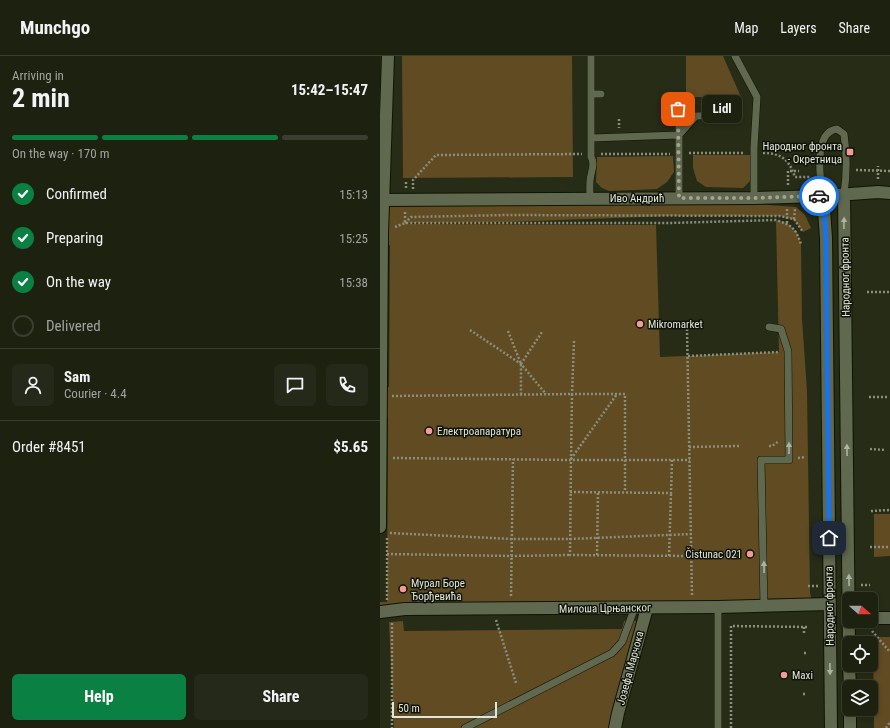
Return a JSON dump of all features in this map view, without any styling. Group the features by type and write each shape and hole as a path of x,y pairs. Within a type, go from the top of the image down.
{"street":[{"path":"380,527 383,200 388,56"},
{"name":"Иво Андрић","path":"383,200 754,198 823,196 878,192 890,193"},
{"name":"Народног фронта","path":"844,194 849,592"},
{"name":"Народног фронта","path":"823,196 826,238 831,728"},
{"name":"Милоша Црњанског","path":"380,612 405,610 718,607 830,604"},
{"name":"Јозефа Марчока","path":"615,728 641,608"},
{"path":"878,620 890,618"},
{"path":"850,716 850,728"}],"lane":[{"path":"590,198 591,174 593,169 593,160 591,155 591,56"},
{"path":"735,56 757,97 754,153 754,198"},
{"path":"592,94 601,94"},
{"path":"678,98 679,198"},
{"path":"591,138 679,135 696,116 729,115"},
{"path":"823,196 819,178 821,151 825,135 832,129 837,129 844,134 847,152 847,174 844,194"},
{"path":"764,606 761,460 789,460 788,351 781,329 769,327"},
{"path":"718,607 718,728"},
{"path":"465,728 612,653 622,642 641,608"}],"path":[{"path":"412,196 413,180 436,155 773,153 789,162 795,176 819,178"},
{"path":"847,174 858,170 890,171"},
{"path":"394,227 412,217 501,215 780,216 794,220 803,232"},
{"path":"405,222 669,223 776,220 787,223 797,232 801,244"},
{"path":"866,292 890,292"},
{"path":"687,329 692,607"},
{"path":"470,330 521,364 546,394"},
{"path":"508,332 521,364 521,394"},
{"path":"521,364 542,332"},
{"path":"570,555 574,341"},
{"path":"688,356 788,351"},
{"path":"571,460 617,394"},
{"path":"382,396 624,394 625,492"},
{"path":"869,397 888,397"},
{"path":"689,447 739,446"},
{"path":"870,449 886,450"},
{"path":"388,458 690,460"},
{"path":"511,602 513,459"},
{"path":"669,556 672,460"},
{"path":"570,492 671,493"},
{"path":"597,555 598,492"},
{"path":"871,511 890,510"},
{"path":"392,728 392,604 387,602 387,533 570,539 691,534"},
{"path":"870,547 890,547"},
{"path":"387,554 691,556"},
{"path":"493,609 516,683"},
{"path":"731,728 732,626 808,627"},
{"path":"804,627 804,635"},
{"path":"874,628 890,652"},
{"path":"803,674 808,675"},
{"path":"886,728 890,722"}],"shaded area":[{"path":"402,56 572,56 573,177 403,178"},
{"path":"686,56 723,56 741,97 686,97"},
{"path":"693,155 753,155 751,180 743,188 706,187 697,181 693,168"},
{"path":"673,156 674,172 667,182 657,189 609,191 602,188 596,182 597,157"},
{"path":"668,198 796,207 805,215 811,228 803,232 794,220 780,216 668,216 402,224 656,225 660,357 779,352 776,220 787,223 797,232 801,244 802,319 807,391 810,593 812,601 393,604 392,611 380,612 380,602 387,602 388,417 382,417 382,387 389,387 390,245 382,245 383,200"},
{"path":"874,514 890,514 890,556 874,557"},
{"path":"403,621 404,631 622,629 624,621 643,621 613,728 394,728 389,622"},
{"path":"878,637 890,637 890,728 874,728 874,716 878,716 878,680 873,680 873,672 878,672"}],"way so far":[{"path":"678,109 679,198 819,196"}],"place":[{"name":"Lidl","path":"678,109"},
{"name":"Народног фронта - Окретница","path":"850,152"},
{"name":"Mikromarket","path":"640,324"},
{"name":"Електроапаратура","path":"429,431"},
{"name":"Čistunac 021","path":"750,554"},
{"name":"Мурал Боре Ђорђевића","path":"403,589"},
{"name":"Maxi","path":"784,675"}],"route":[{"path":"819,196 823,196 826,238 829,538"}]}
